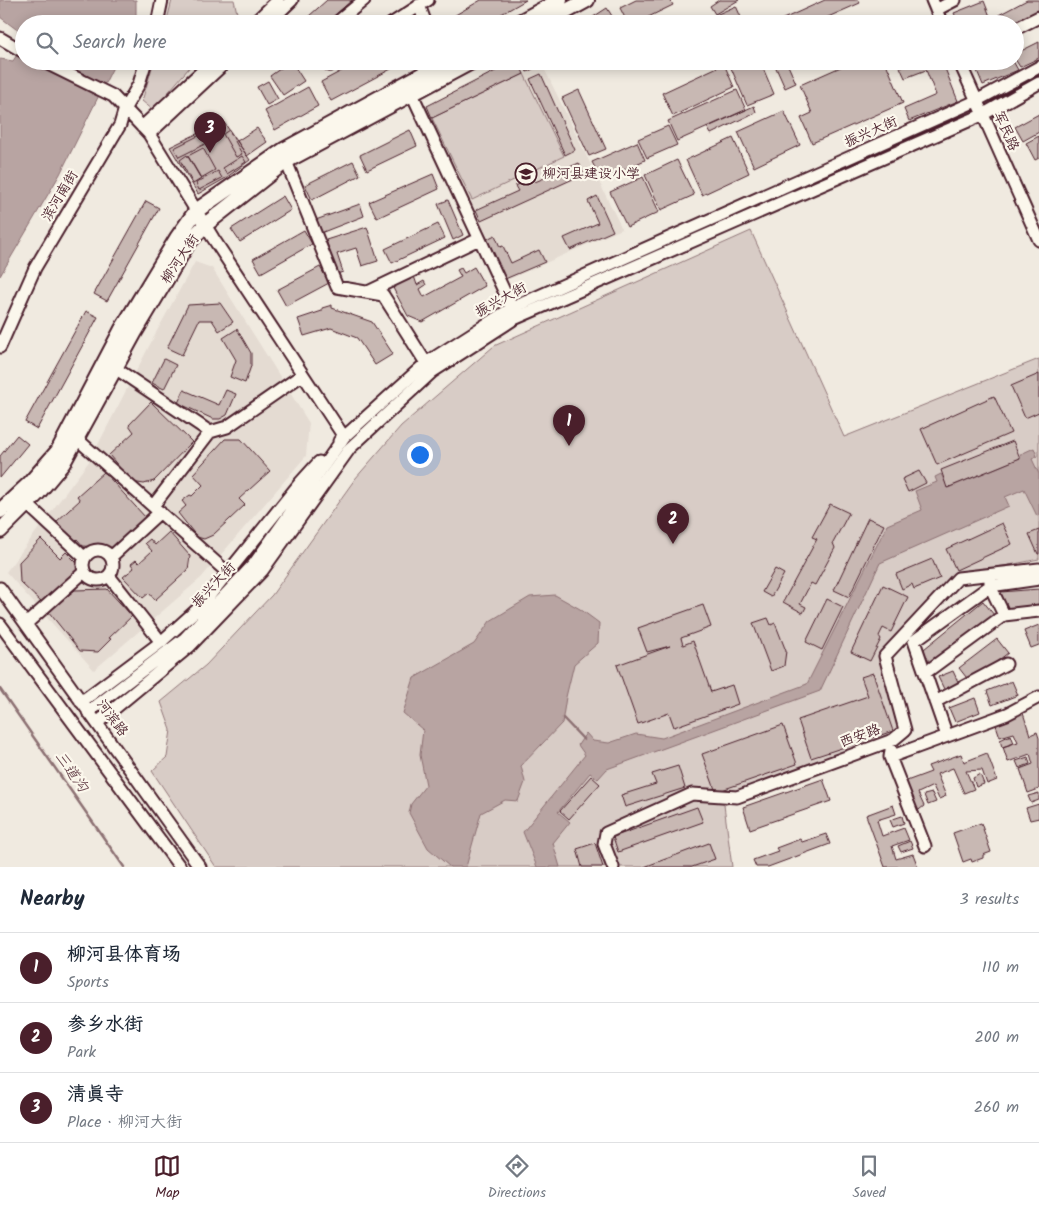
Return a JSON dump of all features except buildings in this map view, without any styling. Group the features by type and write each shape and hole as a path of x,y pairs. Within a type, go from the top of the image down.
{"main road":[{"path":"532,15 560,0"},
{"path":"560,15 588,0"},
{"name":"柳河大街","path":"0,510 30,483 58,451 122,329 177,238 196,211 284,150 435,70"},
{"name":"柳河大街","path":"0,531 63,463 115,368 188,243 205,225 286,161 412,94 438,70"}],"street":[{"path":"159,15 162,0"},
{"path":"262,15 278,0"},
{"path":"276,15 292,0"},
{"path":"346,15 364,0"},
{"path":"934,5 955,0"},
{"path":"405,15 423,3"},
{"path":"1024,24 1039,17"},
{"path":"0,38 15,47"},
{"name":"振兴大街","path":"88,712 185,638 248,571 344,437 426,363 512,308 976,102 1039,67"},
{"path":"60,70 113,96 146,131 302,375 344,437 300,483 200,606 161,642 81,702"},
{"name":"滨河南街","path":"0,347 36,268 120,125 125,108 140,84 144,70"},
{"path":"146,131 204,70"},
{"path":"146,131 217,70"},
{"name":"军民路","path":"963,70 1039,240"},
{"name":"振兴大街","path":"97,724 190,646 262,571 350,448 432,372 514,319 982,115 1039,82"},
{"path":"412,94 512,308"},
{"path":"286,161 337,286 383,295 426,363"},
{"path":"368,292 480,239"},
{"path":"115,368 210,432"},
{"path":"111,557 156,509 210,432 227,427 302,375"},
{"path":"76,438 228,573"},
{"path":"27,504 85,558"},
{"path":"97,550 107,553 111,557 114,568 109,576 98,581 84,572 85,558 92,551 97,550"},
{"name":"西安路","path":"613,867 604,844 606,833 683,798 692,794 737,797 893,740 905,730 885,656 958,578 990,580 1039,569"},
{"path":"26,624 84,572"},
{"path":"109,576 161,642"},
{"path":"947,736 914,641 990,580 1039,578"},
{"path":"990,580 1004,615"},
{"name":"河滨路","path":"0,588 200,867"},
{"path":"925,673 1004,615 1039,611"},
{"path":"0,624 180,867"},
{"path":"935,702 1006,664"},
{"path":"890,757 1007,714 1039,697"},
{"path":"893,740 890,757 925,846"}],"shaded area":[{"path":"0,0 136,0 136,15 15,15 15,28 0,17"},
{"path":"172,0 234,0 237,13 235,15 168,15"},
{"path":"15,58 15,70 112,70 60,174 0,276 0,59 13,61"},
{"path":"151,70 187,70 153,110 142,101"},
{"name":"柳河县建设小学","path":"530,70 545,70 622,229 505,281 432,118"},
{"path":"524,74 564,156 472,200 432,118"},
{"path":"751,231 844,437 1039,359 1039,559 970,573 885,662 905,737 724,805 732,867 216,867 152,771 167,757 171,730 161,702 206,665 272,595 355,479 401,426 494,346"},
{"path":"195,262 212,268 309,423 306,456 201,578 94,670 6,572 90,460"},
{"path":"1034,448 1037,456 1032,459 1039,474 1039,515 1037,516 1024,489 1005,497 1009,506 880,563 820,691 607,769 598,779 590,773 558,812 570,822 553,843 560,867 537,867 523,832 585,755 578,745 586,733 593,741 609,743 636,734 662,738 807,684 887,525 922,510 915,491 937,482 935,477 941,474 948,488 1020,458 1021,454"},
{"path":"555,595 580,609 599,623 598,643 574,664 562,723 521,766 525,782 518,801 505,800 481,813 466,867 450,867 428,848 409,813 411,804 426,785 420,755 423,730 403,713 414,678 474,644 490,621 530,597"}],"waterway":[{"name":"三道沟","path":"0,689 124,867"},
{"path":"563,718 584,740"}],"place":[{"name":"清真寺","path":"210,153"},
{"name":"柳河县建设小学","path":"526,174"},
{"name":"柳河县体育场","path":"569,446"},
{"name":"参乡水街","path":"673,544"}]}
